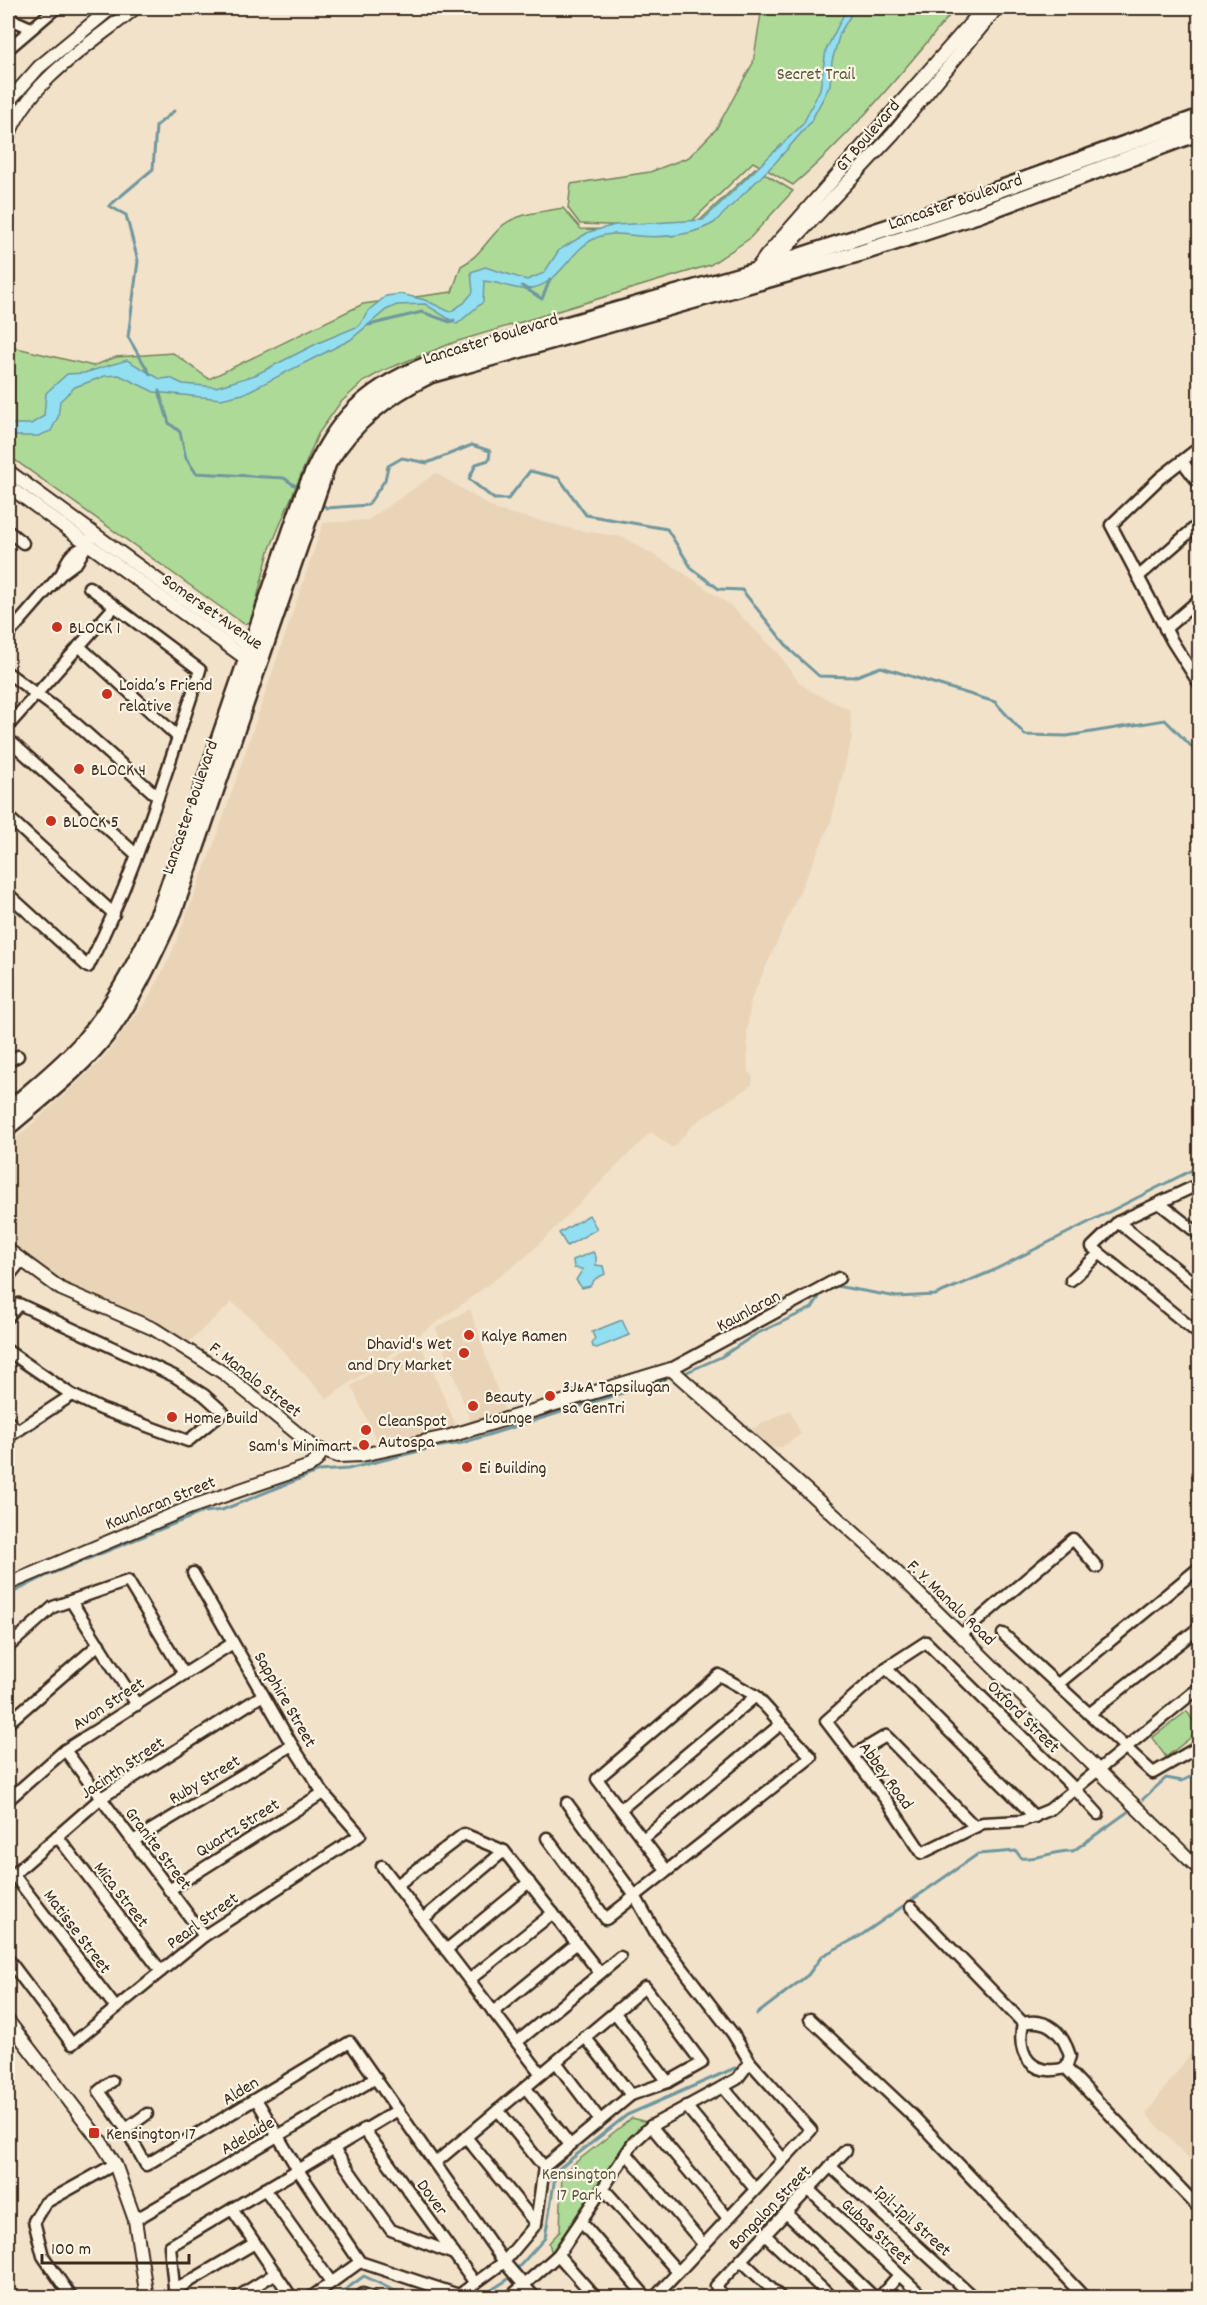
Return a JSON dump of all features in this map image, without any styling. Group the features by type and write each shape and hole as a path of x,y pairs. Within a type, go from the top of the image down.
{"main road":[{"name":"Lancaster Boulevard","path":"754,280 771,264 947,208 1200,117"},
{"name":"Lancaster Boulevard","path":"8,1111 81,1043 102,1017 138,958 160,911 252,658 308,500 318,458 341,423 379,389 404,374 476,350 861,253 981,214 1200,132"},
{"name":"Lancaster Boulevard","path":"8,1127 91,1052 111,1029 136,987 174,911 252,658"}],"street":[{"path":"8,49 56,8"},
{"path":"8,102 39,67 111,8"},
{"path":"8,137 18,112 36,90 135,8"},
{"name":"GT Boulevard","path":"754,280 984,8"},
{"name":"GT Boulevard","path":"771,264 893,134 997,8"},
{"path":"8,18 31,28"},
{"path":"1200,447 1160,478 1111,525 1165,629 1200,685"},
{"path":"1182,461 1200,485"},
{"name":"Somerset Avenue","path":"8,471 88,542"},
{"name":"Somerset Avenue","path":"8,486 252,658"},
{"path":"1138,577 1200,523"},
{"path":"8,635 62,573 72,568 88,542"},
{"path":"8,894 88,967 114,914 137,855 200,670 89,586"},
{"path":"1165,629 1200,599"},
{"path":"8,726 114,607"},
{"path":"79,646 178,737"},
{"path":"8,674 74,722 158,797"},
{"path":"8,739 137,855"},
{"path":"8,817 114,914"},
{"path":"1200,1188 1193,1186 1118,1222 1092,1244 1093,1249 1200,1335"},
{"path":"1159,1203 1200,1235"},
{"path":"1118,1222 1200,1288"},
{"name":"F. Manalo Street","path":"8,1250 60,1289 137,1319 201,1358 236,1382 305,1441 322,1451 349,1456 450,1436 671,1369"},
{"path":"1071,1280 1099,1254"},
{"path":"8,1277 21,1261"},
{"name":"Kaunlaran","path":"671,1369 839,1278"},
{"path":"8,1317 19,1304 174,1376 204,1395 223,1413 188,1441 101,1409 72,1395 8,1351"},
{"name":"F. Y. Manalo Road","path":"671,1369 882,1558 1200,1870"},
{"path":"8,1437 72,1395"},
{"path":"8,1421 17,1430"},
{"name":"Kaunlaran Street","path":"8,1584 192,1507 310,1466 322,1451"},
{"path":"961,1635 1073,1539 1097,1567"},
{"path":"1058,1684 1200,1567"},
{"name":"Sapphire Street","path":"193,1573 292,1745 323,1792 360,1835"},
{"path":"8,1647 53,1607 128,1581 184,1674"},
{"path":"72,1601 137,1705"},
{"path":"1089,1714 1200,1627"},
{"path":"1003,1635 1153,1773 1200,1746"},
{"name":"Oxford Street","path":"886,1668 926,1642 1098,1814"},
{"name":"Avon Street","path":"9,1796 65,1750 233,1643"},
{"path":"8,1723 99,1644"},
{"path":"886,1668 1035,1817"},
{"name":"Abbey Road","path":"886,1668 828,1718 826,1724 854,1755 922,1853 975,1827"},
{"path":"547,1838 606,1919 667,1871 811,1757 756,1696 719,1675 597,1779 667,1871"},
{"path":"854,1755 886,1736 975,1827 990,1822 1022,1821 1035,1817 1076,1790 1200,1687"},
{"name":"Jacinth Street","path":"10,1876 101,1798 263,1695"},
{"path":"621,1809 756,1696"},
{"path":"643,1839 781,1724"},
{"name":"Ruby Street","path":"133,1841 292,1745"},
{"name":"Granite Street","path":"65,1750 204,1936"},
{"name":"Quartz Street","path":"170,1890 323,1792"},
{"path":"567,1803 635,1896 657,1935 733,2034 750,2062 811,2130 654,2298"},
{"path":"397,1885 464,1834 504,1851 600,1973"},
{"name":"Pearl Street","path":"8,1959 72,2044 204,1936 360,1835"},
{"name":"Mica Street","path":"57,1836 161,1971"},
{"path":"423,1919 504,1851"},
{"path":"382,1866 541,2074"},
{"name":"Matisse Street","path":"10,1876 116,2008"},
{"path":"446,1950 529,1882"},
{"path":"911,1907 1023,2023 1041,2022 1059,2033 1070,2056 1066,2068"},
{"path":"469,1980 553,1913"},
{"path":"493,2012 577,1943"},
{"path":"516,2042 620,1957"},
{"path":"256,2099 298,2169 360,2262 459,2295 506,2264 537,2224 544,2167 631,2095 668,2082 702,2062 645,1987 435,2163"},
{"path":"615,2013 668,2082"},
{"path":"810,2019 914,2117 1085,2298"},
{"path":"8,2021 101,2142 115,2164 135,2220 147,2298"},
{"path":"1023,2023 1019,2039 1028,2060 1043,2071 1066,2068"},
{"path":"585,2037 631,2095"},
{"name":"Alden","path":"126,2129 146,2165 350,2042 376,2078"},
{"path":"555,2062 600,2120"},
{"path":"509,2298 522,2283 558,2255 582,2223 634,2142 651,2126 723,2087 745,2072 750,2062"},
{"path":"1066,2068 1200,2209"},
{"path":"376,2078 506,2264 535,2298"},
{"name":"Adelaide","path":"135,2220 376,2078"},
{"path":"112,2082 99,2091 126,2129 147,2114"},
{"path":"525,2087 570,2145"},
{"path":"723,2087 783,2159"},
{"path":"686,2106 755,2189"},
{"path":"255,2242 175,2294 170,2246 398,2110"},
{"path":"498,2110 544,2167"},
{"path":"651,2126 728,2218"},
{"name":"Dover","path":"364,2129 475,2283"},
{"path":"466,2137 537,2224"},
{"path":"333,2148 391,2230 454,2254"},
{"name":"Bongalon Street","path":"723,2298 716,2286 846,2150"},
{"path":"627,2154 704,2245"},
{"path":"72,2298 43,2256 34,2221 45,2203 115,2164"},
{"name":"Ipil-Ipil Street","path":"830,2166 974,2298"},
{"path":"603,2188 678,2272"},
{"path":"265,2189 331,2282"},
{"name":"Gubas Street","path":"808,2189 924,2298"},
{"path":"232,2209 292,2298"},
{"path":"786,2212 877,2298 900,2275"},
{"path":"582,2223 647,2298"},
{"path":"765,2235 832,2298"},
{"path":"558,2255 596,2298"},
{"path":"741,2260 781,2298"},
{"path":"310,2298 360,2262"},
{"path":"236,2298 276,2273"},
{"path":"358,2298 363,2294 374,2298"}],"shaded area":[{"path":"436,473 497,510 577,530 623,537 678,569 730,605 778,653 799,682 809,690 850,710 852,737 831,822 751,1000 747,1031 748,1069 753,1078 752,1085 695,1123 673,1148 651,1132 528,1255 453,1311 327,1399 257,1323 232,1302 189,1342 136,1312 70,1287 11,1246 8,1243 8,1146 102,1060 148,999 171,955 217,836 323,523 368,520"},
{"path":"470,1309 505,1413 472,1425 436,1328"},
{"path":"419,1340 456,1425 380,1447 351,1386"},
{"path":"790,1410 801,1434 782,1447 766,1449 747,1431"},
{"path":"1199,2042 1199,2170 1146,2114"}],"green space":[{"name":"Secret Trail","path":"762,8 956,8 858,122 793,185 753,162 689,224 661,227 580,224 568,208 571,184 650,172 689,157 716,129 753,63"},
{"path":"755,168 793,191 749,239 710,265 455,342 382,371 363,382 340,403 318,434 269,551 251,622 244,624 8,455 8,346 93,366 116,357 173,353 209,379 363,304 452,292 461,266 478,253 501,227 514,219 563,208 581,229 642,230 695,225"},
{"path":"1187,1711 1199,1731 1166,1757 1152,1738"},
{"name":"Kensington 17 Park","path":"632,2118 650,2123 552,2254 549,2243 560,2231 562,2173"}],"water":[{"path":"847,8 855,8 840,33 832,61 830,85 810,123 775,163 714,223 696,231 677,235 648,237 615,234 601,236 582,247 552,278 533,288 521,289 484,281 483,302 457,324 425,304 397,305 386,310 350,340 243,394 221,399 154,392 119,375 105,376 75,387 60,401 58,417 51,431 38,436 8,436 8,424 31,424 44,416 46,393 67,374 84,373 127,360 160,379 170,378 183,384 216,387 255,375 320,342 359,326 369,310 386,296 401,294 425,300 450,312 464,303 473,292 471,272 485,267 527,280 544,273 559,250 589,232 615,225 703,220 803,124 820,89 826,50"},
{"path":"589,1215 597,1229 567,1246 559,1233"},
{"path":"593,1252 596,1265 603,1266 605,1274 595,1279 590,1286 582,1288 576,1280 583,1269 574,1268 573,1260"},
{"path":"622,1320 629,1335 597,1348 593,1347 592,1343 595,1339 592,1332"}],"waterway":[{"path":"150,374 128,337 138,261 126,215 109,206 153,169 156,126 174,111"},
{"path":"522,286 542,299 550,279"},
{"path":"369,325 422,312 450,322 454,320"},
{"path":"159,391 169,423 180,432 186,458 196,473 284,478 300,489"},
{"path":"320,503 327,508 368,505 385,480 388,466 402,458 427,463 472,445 490,451 489,460 476,464 469,479 494,499 508,499 530,471 559,478 586,515 667,529 692,569 719,589 742,590 791,651 819,676 854,677 881,667 995,702 1025,735 1067,736 1165,720 1200,755"},
{"path":"687,1372 721,1357 756,1334 812,1308 821,1294 836,1286 897,1297 935,1295 990,1272 1200,1166"},
{"path":"8,1595 48,1575 203,1512 222,1510 319,1471 348,1469 435,1447 462,1443 664,1380"},
{"path":"1143,1799 1166,1778 1182,1781 1200,1772"},
{"path":"757,2014 808,1975 822,1956 860,1936 978,1854 1016,1851 1021,1858 1028,1858 1073,1851 1129,1811"},
{"path":"479,2298 507,2280 545,2238 556,2171 627,2115 735,2068"},
{"path":"334,2298 364,2276 415,2298"}],"place":[{"name":"BLOCK 1","path":"57,627"},
{"name":"Loida’s Friend relative","path":"107,694"},
{"name":"BLOCK 4","path":"79,769"},
{"name":"BLOCK 5","path":"51,821"},
{"name":"Kalye Ramen","path":"469,1335"},
{"name":"Dhavid's Wet and Dry Market","path":"464,1353"},
{"name":"3J&A Tapsilugan sa GenTri","path":"550,1396"},
{"name":"Beauty Lounge","path":"473,1406"},
{"name":"Home Build","path":"172,1417"},
{"name":"CleanSpot Autospa","path":"366,1430"},
{"name":"Sam's Minimart","path":"364,1445"},
{"name":"Ei Building","path":"467,1467"},
{"name":"Kensington 17","path":"94,2133"}]}
